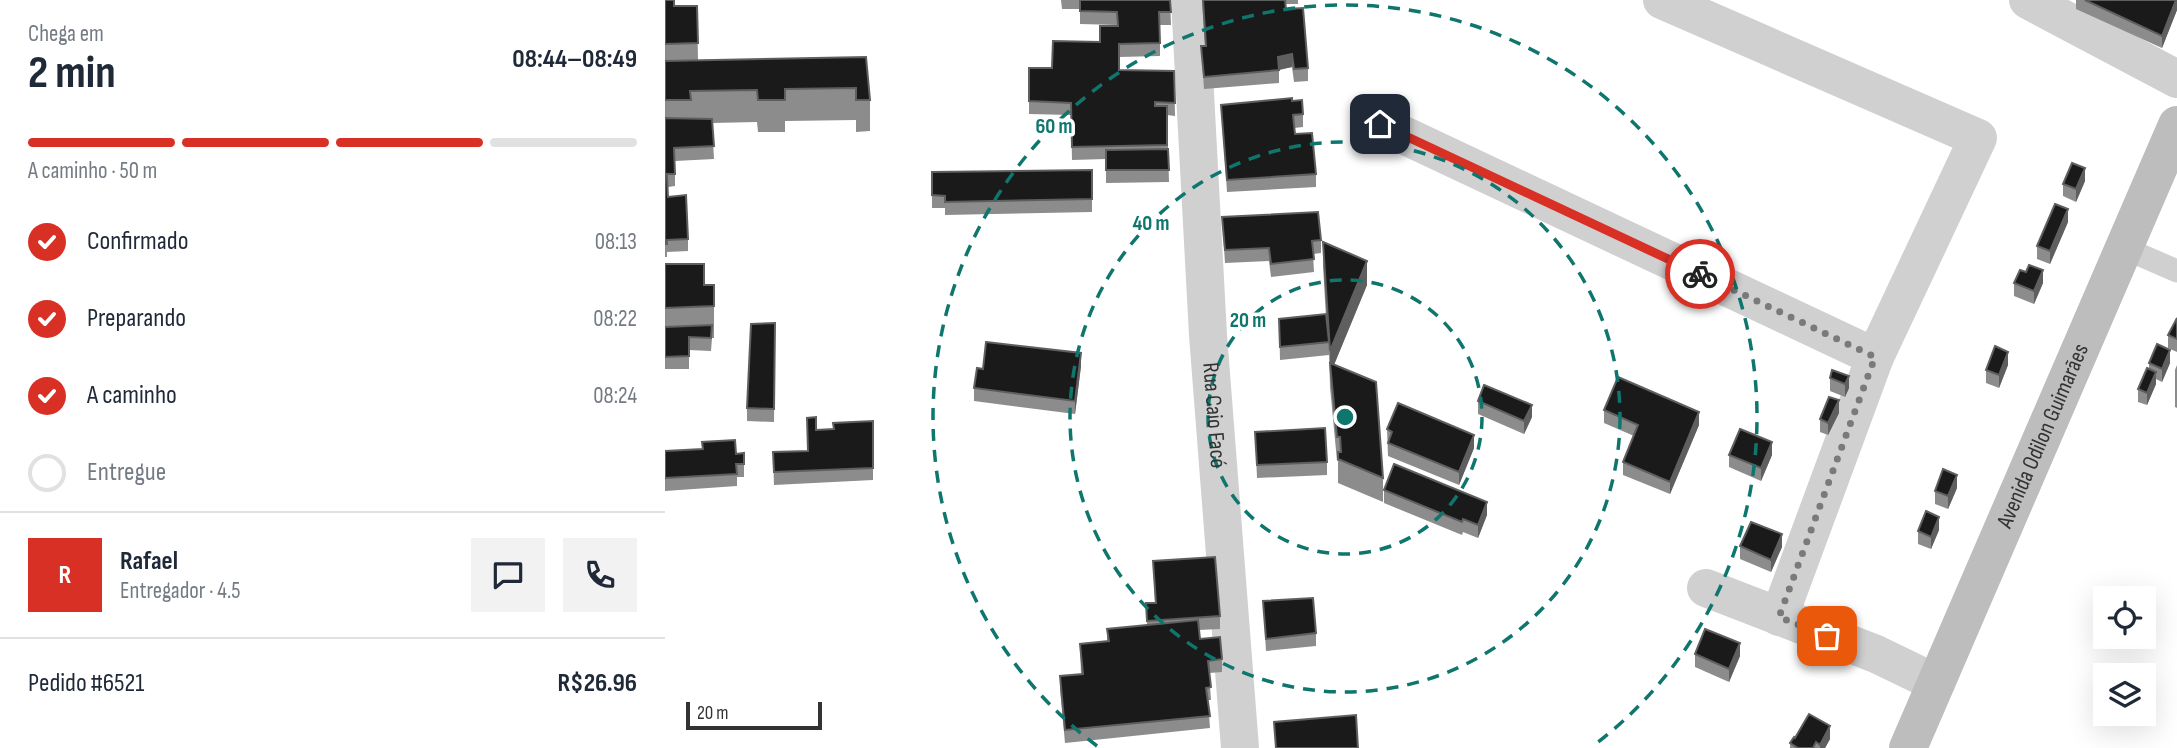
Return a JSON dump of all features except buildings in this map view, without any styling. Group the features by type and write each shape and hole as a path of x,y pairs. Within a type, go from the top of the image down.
{"street":[{"name":"Rua Caio Facó","path":"1191,0 1207,322 1240,748"},
{"path":"1662,0 1978,138 1875,357 1779,617"},
{"path":"2028,0 2177,79"},
{"path":"1380,124 1875,357"},
{"name":"Avenida Odilon Guimarães","path":"1908,748 2177,125"},
{"path":"1706,588 1876,654 1936,683"}],"lane":[{"path":"2124,248 2177,271"}],"way so far":[{"path":"1700,274 1875,357 1779,617 1827,636"}],"route":[{"path":"1380,124 1700,274"}]}
